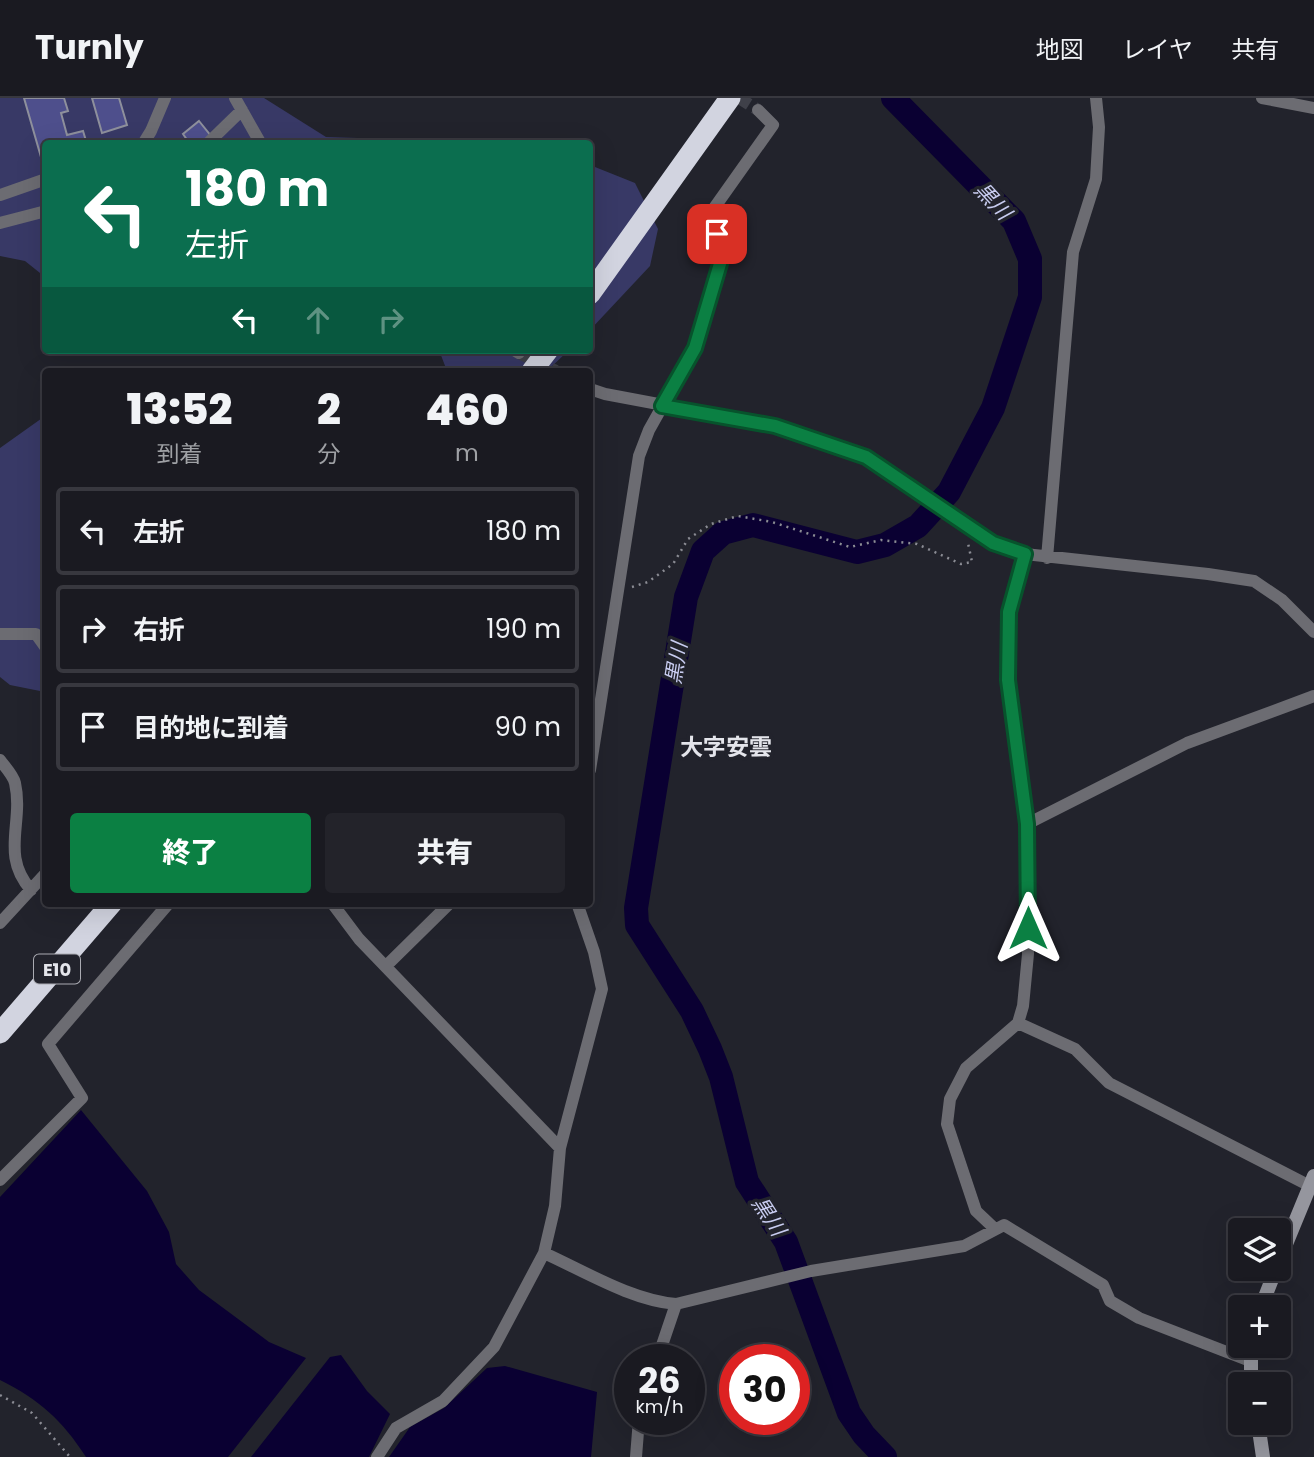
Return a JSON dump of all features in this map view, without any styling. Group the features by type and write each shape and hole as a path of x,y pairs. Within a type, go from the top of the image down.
{"highway":[{"path":"593,290 730,98"},
{"path":"534,368 545,354"},
{"name":"E10","path":"0,1033 109,907"}],"main road":[{"path":"1291,1239 1309,1205 1312,1181"},
{"path":"1250,1358 1250,1372"},
{"path":"1260,1435 1263,1457"}],"street":[{"path":"145,140 165,98"},
{"path":"1047,558 1073,252 1096,180 1099,127 1096,98"},
{"path":"1262,98 1314,108"},
{"path":"210,140 239,104 259,140"},
{"path":"593,752 639,456 649,430 695,348 722,257 712,211 773,125 758,110"},
{"path":"0,195 42,180"},
{"path":"0,223 42,212"},
{"path":"593,390 662,406 775,426 866,457 993,543 1025,554 1198,572 1254,581 1282,600 1314,632"},
{"path":"994,1228 976,1210 947,1124 950,1099 966,1068 1018,1023 1023,1006 1028,954 1027,824 1008,680 1009,612 1025,554"},
{"path":"0,634 36,635 42,643"},
{"path":"1027,824 1187,743 1314,696"},
{"path":"0,760 14,780 14,861 19,877 31,890"},
{"path":"0,923 42,878"},
{"path":"0,1180 82,1098 48,1044 166,907"},
{"path":"335,907 359,939 560,1148"},
{"path":"386,966 446,907"},
{"path":"377,1457 396,1428 443,1401 494,1348 544,1253 555,1206 560,1148 602,989 594,952 578,907"},
{"path":"1018,1023 1075,1049 1109,1083 1312,1181"},
{"path":"544,1253 628,1291 663,1303 676,1304 811,1271 964,1246 1004,1225 1103,1285 1110,1301 1139,1318 1250,1361"},
{"path":"662,1344 676,1304"},
{"path":"636,1457 638,1435"}],"path":[{"path":"619,592 648,582 673,564 688,539 711,524 738,516 772,522 850,547 881,540 917,544 961,564 972,562 964,525"},
{"path":"0,1395 32,1413 70,1457"}],"shaded area":[{"path":"0,98 264,98 326,137 421,140 42,140 42,275 25,261 0,256"},
{"path":"593,166 635,183 658,229 650,266 593,327"},
{"path":"441,354 565,354 550,368 446,368"},
{"path":"42,418 42,691 10,685 0,677 0,448"},
{"path":"81,1110 147,1191 169,1232 176,1264 199,1290 269,1342 306,1358 228,1457 86,1457 49,1412 27,1395 0,1380 0,1197"},
{"path":"341,1355 367,1391 390,1414 369,1457 251,1457 330,1357"},
{"path":"505,1366 597,1392 591,1457 389,1457 410,1427 444,1408 487,1368"}],"building":[{"path":"24,98 64,98 68,111 61,113 67,135 83,131 86,140 42,140 42,161"},
{"path":"92,98 119,98 127,125 102,133"},
{"path":"199,121 211,136 206,140 187,140 183,134"}],"waterway":[{"name":"黒川","path":"885,1457 864,1435 849,1413 786,1242 747,1182 721,1077 710,1049 692,1011 637,925 636,908 686,597 703,551 723,533 753,525 857,552 885,545 918,526 949,492 993,408 1030,297 1030,259 1014,221 893,98"}],"tunnel":[{"path":"739,98 758,110"},
{"path":"521,354 550,368"}],"district":[{"name":"大字安雲","path":"726,747"}],"route":[{"path":"717,234 722,257 695,348 662,406 775,426 866,457 993,543 1025,554 1009,612 1008,680 1027,824 1028,928"}]}
